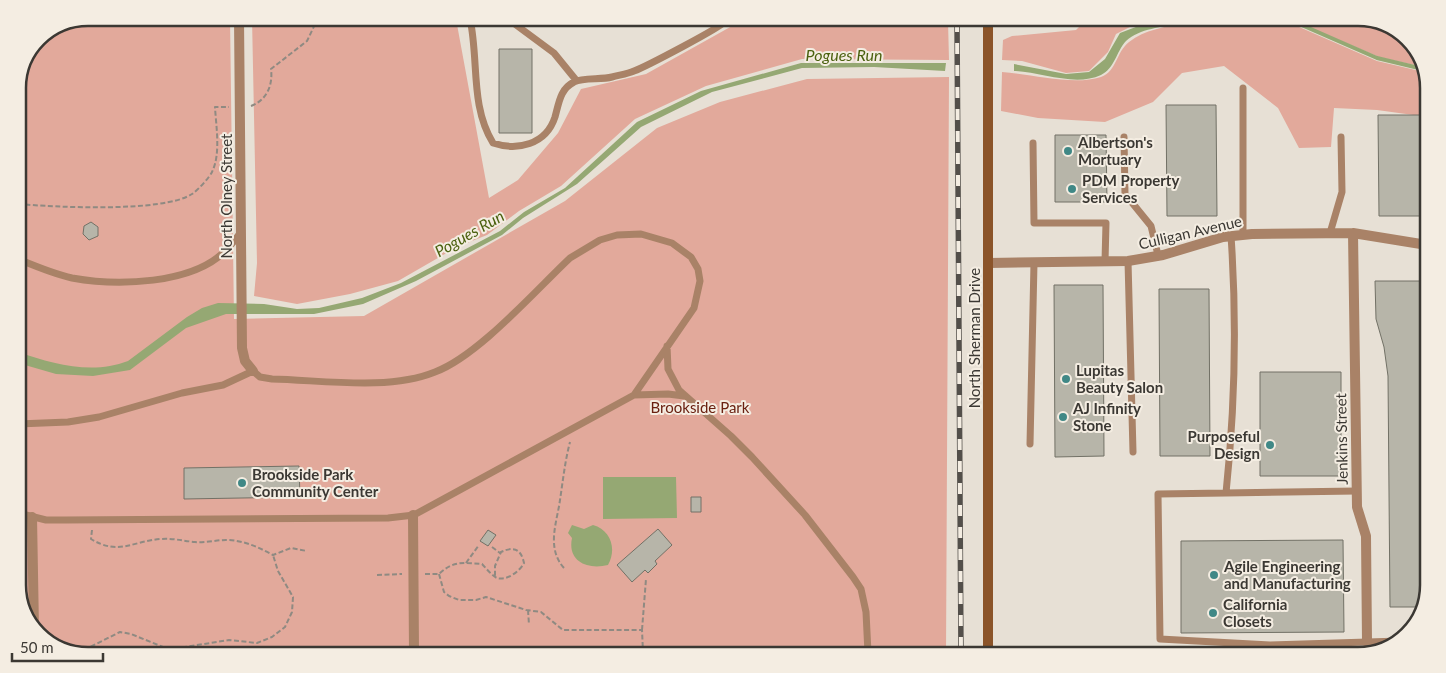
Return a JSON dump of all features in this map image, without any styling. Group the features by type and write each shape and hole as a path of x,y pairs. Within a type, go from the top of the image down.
{"main road":[{"name":"North Sherman Drive","path":"988,26 990,263 988,647"}],"street":[{"name":"North Olney Street","path":"239,26 242,322 244,356 252,371"},
{"name":"Culligan Avenue","path":"990,263 1128,262 1243,234 1354,233 1420,244"},
{"name":"Jenkins Street","path":"1354,233 1357,507 1366,536 1367,642"},
{"path":"413,515 414,647"},
{"path":"32,517 34,613"}],"lane":[{"path":"471,26 479,110 484,129 492,143 506,147 524,146 539,140 554,120 559,99 566,87 576,80 600,80 634,71 716,26"},
{"path":"517,26 554,53 576,80"},
{"path":"1242,88 1243,234"},
{"path":"1124,137 1125,194 1151,226 1158,255"},
{"path":"1330,233 1342,192 1341,137"},
{"path":"1033,143 1034,223 1106,223 1105,262"},
{"path":"26,262 74,278 120,281 173,277 188,273 217,258 226,251 241,231"},
{"path":"26,424 68,422 99,417 182,393 223,385 252,371 260,377 272,379 371,382 400,380 436,372 464,356 479,344 570,258 586,247 609,237 641,234 672,243 691,257 698,269 700,281 694,308 667,346 643,386 634,395 573,430 413,515 388,518 92,520 46,520 26,515"},
{"path":"1226,493 1233,424 1236,302 1231,236"},
{"path":"1128,262 1133,452"},
{"path":"1030,444 1034,263"},
{"path":"667,346 668,369 679,390 732,436 752,457 805,515 853,577 860,589 865,606 868,647"},
{"path":"634,395 668,394 686,397"},
{"path":"1357,491 1158,494 1160,639 1270,645 1382,642"}],"path":[{"path":"249,107 264,98 272,80 271,69 306,41 314,26"},
{"path":"26,204 117,207 166,202 191,194 212,172 216,157 215,107 230,107"},
{"path":"564,568 560,564 553,538 564,466 573,430"},
{"path":"92,520 91,539 104,547 122,549 144,541 162,539 197,542 226,540 254,545 273,556 278,571 293,597 292,612 285,627 272,637 257,643 229,640 190,647"},
{"path":"466,563 479,545"},
{"path":"492,547 500,553"},
{"path":"273,556 291,548 307,551"},
{"path":"377,575 439,574 448,565 466,563 482,564 495,576 503,578 519,571 524,563 522,554 516,548 510,548 500,553 495,566 495,576"},
{"path":"439,574 444,592 449,596 459,600 476,600 486,597 541,612 563,630 642,630"},
{"path":"643,647 642,630 646,579"},
{"path":"528,610 528,625"},
{"path":"90,647 120,632 131,634 163,647"}],"green space":[{"name":"Brookside Park","path":"88,26 230,26 234,319 364,316 565,201 657,128 720,102 807,79 949,77 946,647 88,647 76,646 57,638 44,629 35,616 27,597 26,589 26,84 28,72 37,54 44,44 54,37 76,27"},
{"path":"252,26 457,26 489,198 518,180 558,133 581,89 646,74 732,26 948,26 949,60 802,59 706,86 635,119 561,186 519,211 487,235 457,247 398,281 350,294 297,304 254,296 257,263"},
{"path":"1080,26 1132,26 1116,34 1108,52 1089,71 1066,73 1022,61 1002,60 1003,40 1012,36 1076,30"},
{"path":"1169,26 1297,26 1377,61 1417,70 1420,84 1420,116 1377,110 1334,108 1331,147 1299,148 1278,108 1224,66 1182,73 1153,102 1105,122 1038,118 1001,111 1002,72 1065,80 1101,77 1110,70 1121,51 1129,42 1148,32"},
{"path":"1306,26 1370,27 1389,35 1402,44 1415,65 1379,57"}],"shaded area":[{"path":"1138,26 1164,26 1138,33 1126,41 1106,72 1091,78 1080,80 1058,78 1014,71 1014,64 1066,74 1089,72 1105,59 1120,33"},
{"path":"801,63 946,63 945,71 874,67 802,68 712,92 641,127 577,184 523,218 502,235 416,281 363,304 314,314 226,314 186,328 130,370 93,376 56,374 26,365 26,354 59,364 87,367 101,367 128,361 187,317 202,308 218,303 264,304 297,309 319,308 362,298 401,283 500,231 524,212 565,188 637,122 701,91"},
{"path":"603,477 676,477 677,518 603,519"},
{"path":"572,525 584,529 593,525 604,531 611,541 612,547 611,559 608,565 587,565 576,558 571,546 572,538 568,533"}],"building":[{"path":"499,49 532,49 532,133 499,133"},
{"path":"1166,105 1216,105 1217,216 1167,216"},
{"path":"1378,115 1420,115 1420,216 1379,216"},
{"path":"1055,135 1106,135 1107,202 1055,202"},
{"path":"91,222 98,227 98,236 89,240 83,234 84,226"},
{"path":"1375,281 1420,281 1420,585 1415,607 1390,607 1388,376 1384,347 1376,319"},
{"path":"1054,285 1103,285 1104,456 1055,457"},
{"path":"1159,289 1209,289 1210,456 1160,456"},
{"path":"1260,372 1341,372 1341,476 1260,476"},
{"name":"Brookside Park Community Center","path":"299,466 300,497 184,499 184,468"},
{"path":"691,497 701,497 701,512 691,512"},
{"path":"658,529 672,545 655,561 657,564 648,573 645,570 632,582 617,565"},
{"path":"488,530 496,535 488,546 480,541"},
{"path":"1343,540 1344,632 1181,633 1181,541"}],"waterway":[{"path":"1304,26 1377,58 1416,67"}],"railway":[{"path":"957,26 961,647"}],"place":[{"name":"Albertson's Mortuary","path":"1068,151"},
{"name":"PDM Property Services","path":"1072,189"},
{"name":"Lupitas Beauty Salon","path":"1066,379"},
{"name":"AJ Infinity Stone","path":"1063,417"},
{"name":"Purposeful Design","path":"1270,445"},
{"name":"Brookside Park Community Center","path":"242,483"},
{"name":"Agile Engineering and Manufacturing","path":"1214,575"},
{"name":"California Closets","path":"1213,613"}],"water label":[{"name":"Pogues Run","path":"844,54"},
{"name":"Pogues Run","path":"469,233"}]}
